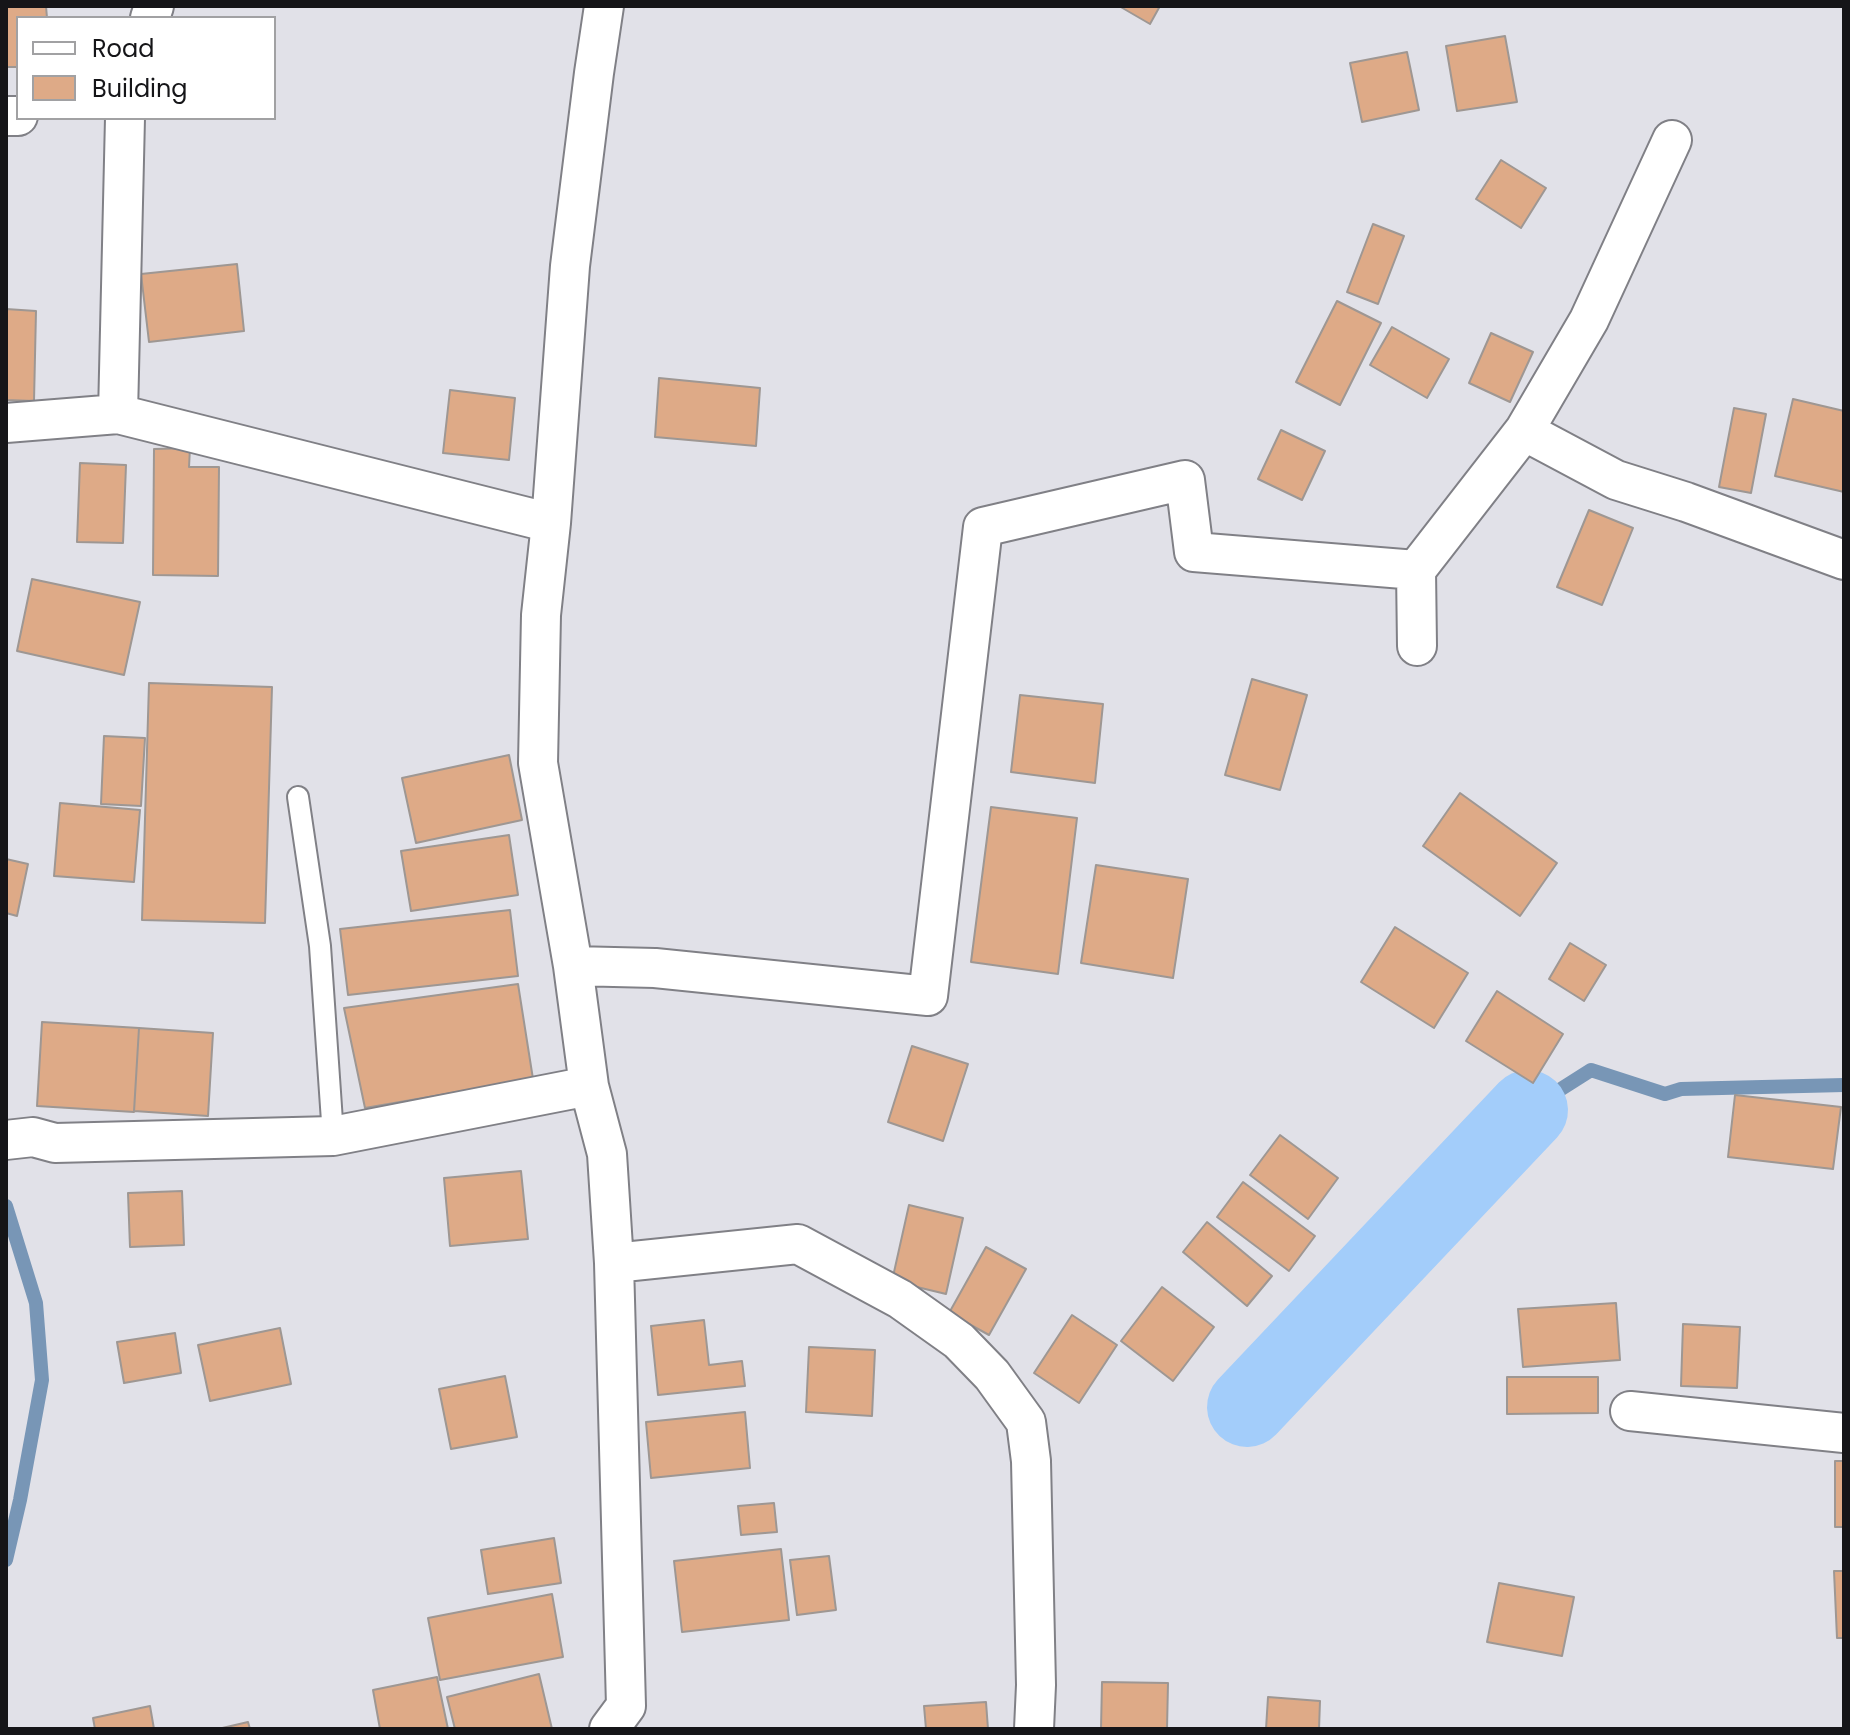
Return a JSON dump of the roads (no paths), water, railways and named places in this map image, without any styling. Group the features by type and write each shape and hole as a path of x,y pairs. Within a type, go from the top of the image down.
{"street":[{"path":"604,6 570,266 541,615 538,763 573,966 589,1086 607,1154 614,1263 626,1706 609,1729"},
{"path":"118,414 125,120"},
{"path":"1417,646 1416,570 1524,431 1589,320 1672,140"},
{"path":"6,423 118,414 551,523"},
{"path":"1524,431 1616,480 1686,502 1844,560"},
{"path":"573,966 655,968 928,996 983,527 1185,480 1194,552 1416,570"},
{"path":"20,1139 55,1143 333,1136 589,1086"},
{"path":"614,1263 798,1244 900,1299 959,1341 992,1375 1026,1422 1031,1461 1036,1685 1034,1729"},
{"path":"1630,1411 1844,1433"}],"lane":[{"path":"298,797 320,946 333,1136"}],"waterway":[{"path":"1528,1110 1591,1070 1665,1094 1681,1089 1844,1085"},
{"path":"1247,1407 1528,1110"},
{"path":"6,1206 36,1303 42,1380 6,1560"}]}
